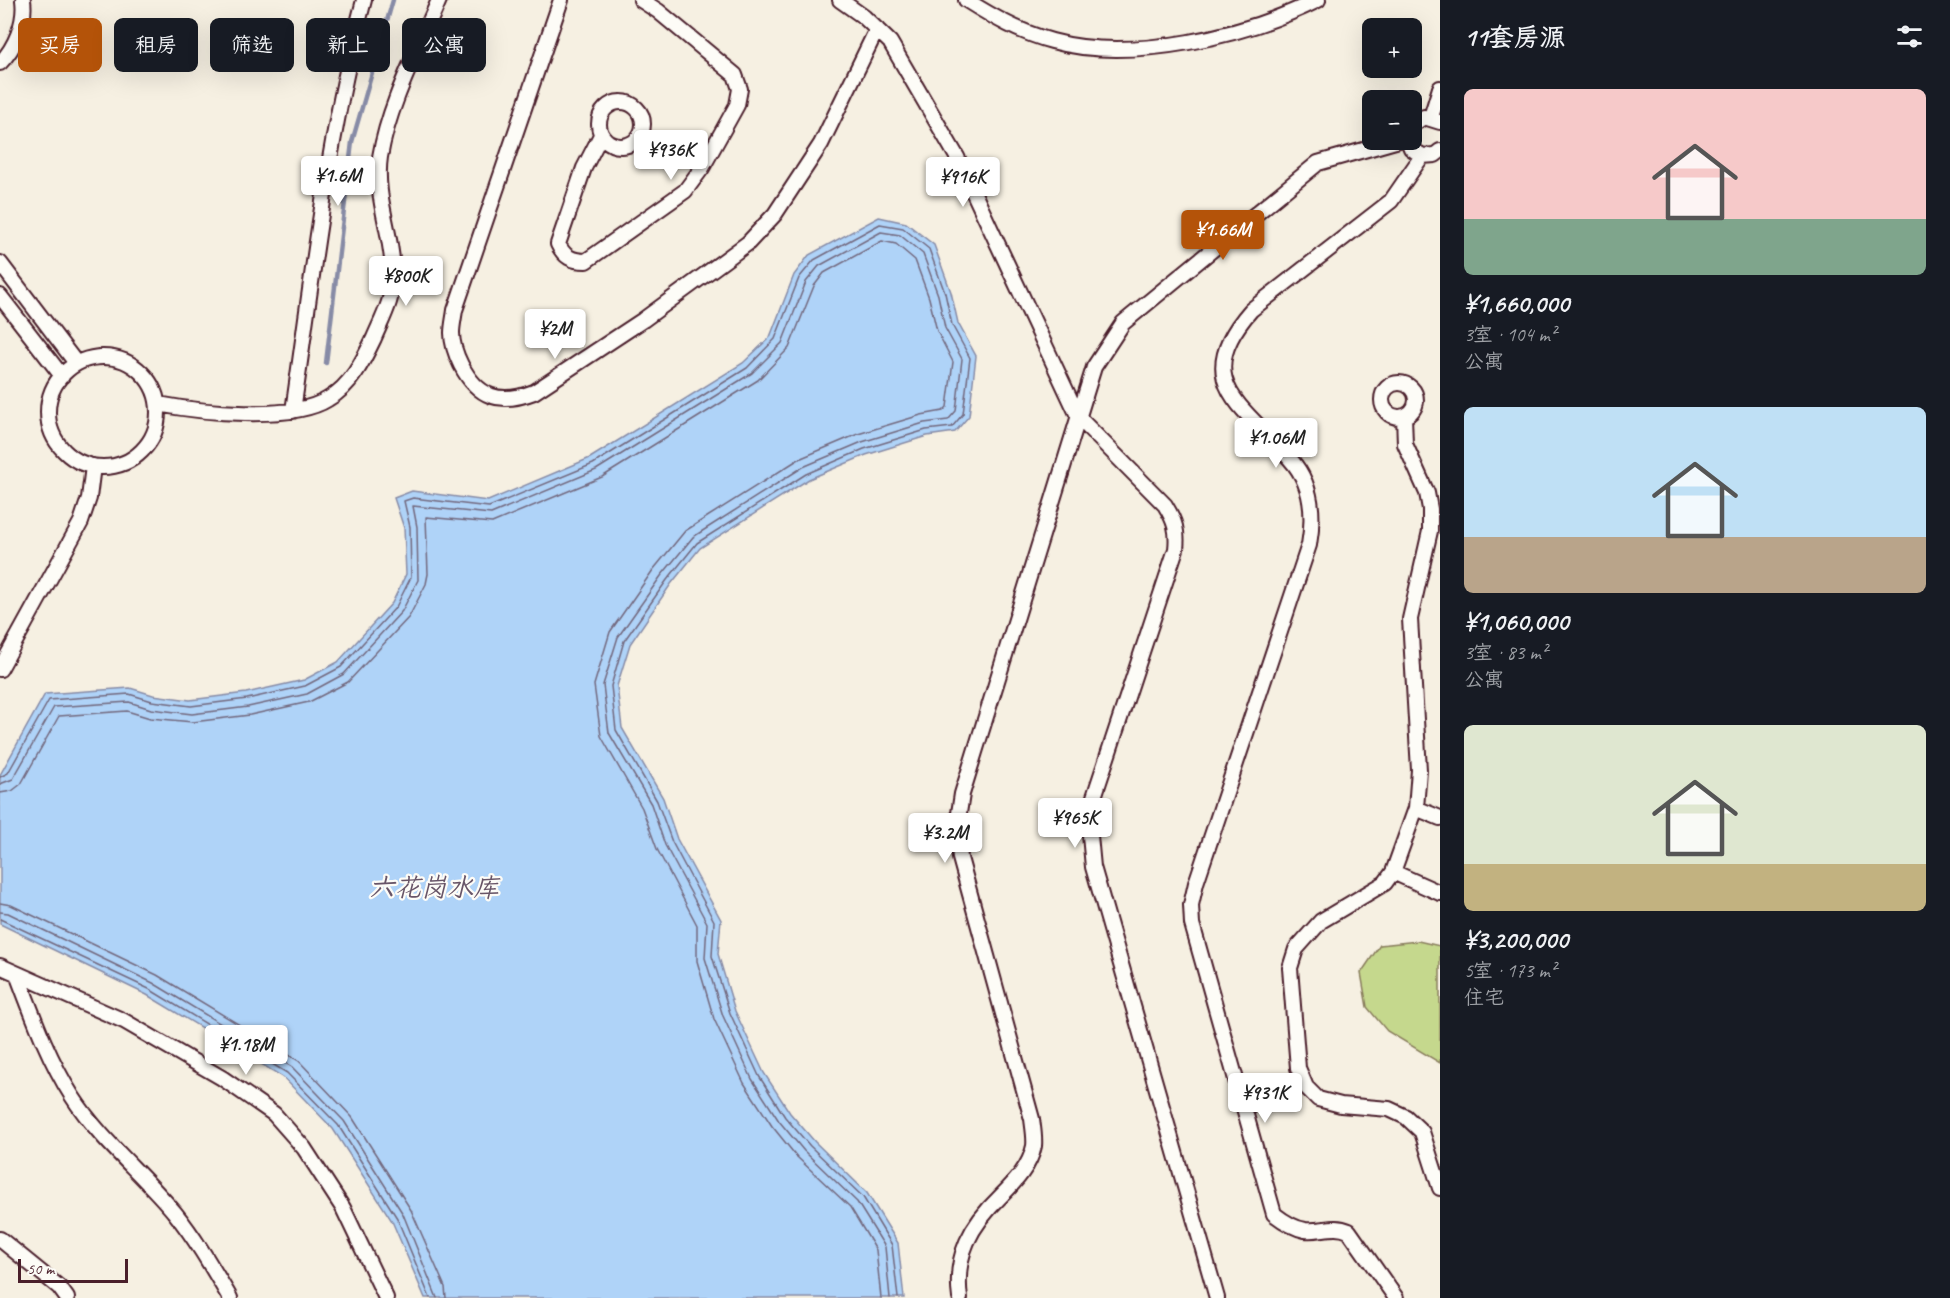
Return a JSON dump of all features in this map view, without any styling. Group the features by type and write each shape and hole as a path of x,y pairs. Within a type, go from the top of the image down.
{"street":[{"path":"0,63 10,53 22,23 23,0"},
{"path":"293,411 329,157 345,72 364,0"},
{"path":"158,404 200,412 293,411 328,400 347,384 364,358 391,301 392,246 380,200 380,159 390,119 439,0"},
{"path":"561,0 455,310 452,334 456,354 466,373 486,394 504,399 516,399 534,392 643,320 748,243 774,214 821,144 877,29"},
{"path":"601,135 584,168 558,244 562,252 573,261 586,261 685,191 702,168 737,105 740,89 735,75 658,11 641,0"},
{"path":"840,0 890,42 957,157 1079,418 1165,505 1174,520 1178,533 1176,549 1093,800 1089,825 1093,867 1217,1298"},
{"path":"966,0 1023,32 1053,42 1093,48 1135,49 1242,31 1292,13 1318,0"},
{"path":"1436,120 1440,88"},
{"path":"960,1298 960,1263 964,1244 977,1221 1015,1182 1034,1146 1032,1119 960,858 957,826 963,794 1094,367 1122,323 1318,163 1364,150"},
{"path":"1414,150 1422,156 1435,155 1440,151"},
{"path":"1392,1297 1349,1231 1337,1226 1305,1230 1288,1224 1274,1214 1192,924 1191,905 1196,883 1309,545 1313,524 1311,504 1296,466 1240,408 1228,388 1223,369 1224,350 1234,330 1251,310 1391,201 1422,156"},
{"path":"0,263 76,363"},
{"path":"0,296 62,376"},
{"path":"106,357 132,365 151,383 158,404 158,422 154,436 142,452 123,465 102,468 81,463 60,447 50,429 50,400 62,376 76,363 106,357"},
{"path":"1404,416 1405,444 1427,493 1430,509 1427,549 1410,619 1419,770 1416,808 1393,872 1385,883 1321,921 1296,949 1290,968 1298,1068 1306,1087 1318,1099 1341,1105 1389,1109 1407,1117 1422,1132 1440,1188"},
{"path":"0,669 81,522 89,498 93,466"},
{"path":"1416,808 1440,818"},
{"path":"1393,872 1440,893"},
{"path":"0,966 124,1021 222,1078 274,1114 304,1148 343,1208 386,1298"},
{"path":"17,974 45,1046 72,1096 100,1133 175,1214 203,1252 230,1298"},
{"path":"0,1239 59,1287 67,1298"}],"green space":[{"path":"1418,941 1440,946 1440,1063 1387,1031 1367,1007 1361,973 1380,945"}],"water":[{"name":"六花岗水库","path":"879,217 906,223 934,245 951,292 958,323 976,356 969,416 955,432 927,436 866,455 809,479 700,548 671,584 630,644 617,686 622,728 663,798 677,839 721,920 718,954 735,1011 764,1073 790,1113 815,1142 867,1193 898,1243 904,1298 425,1298 392,1221 333,1129 283,1077 147,995 0,924 0,775 45,694 130,688 153,695 190,700 246,693 304,680 338,662 392,603 406,574 404,528 394,498 412,491 488,501 590,458 743,363 770,337 794,275 809,255"}],"waterway":[{"path":"326,363 352,142 393,0"}]}
